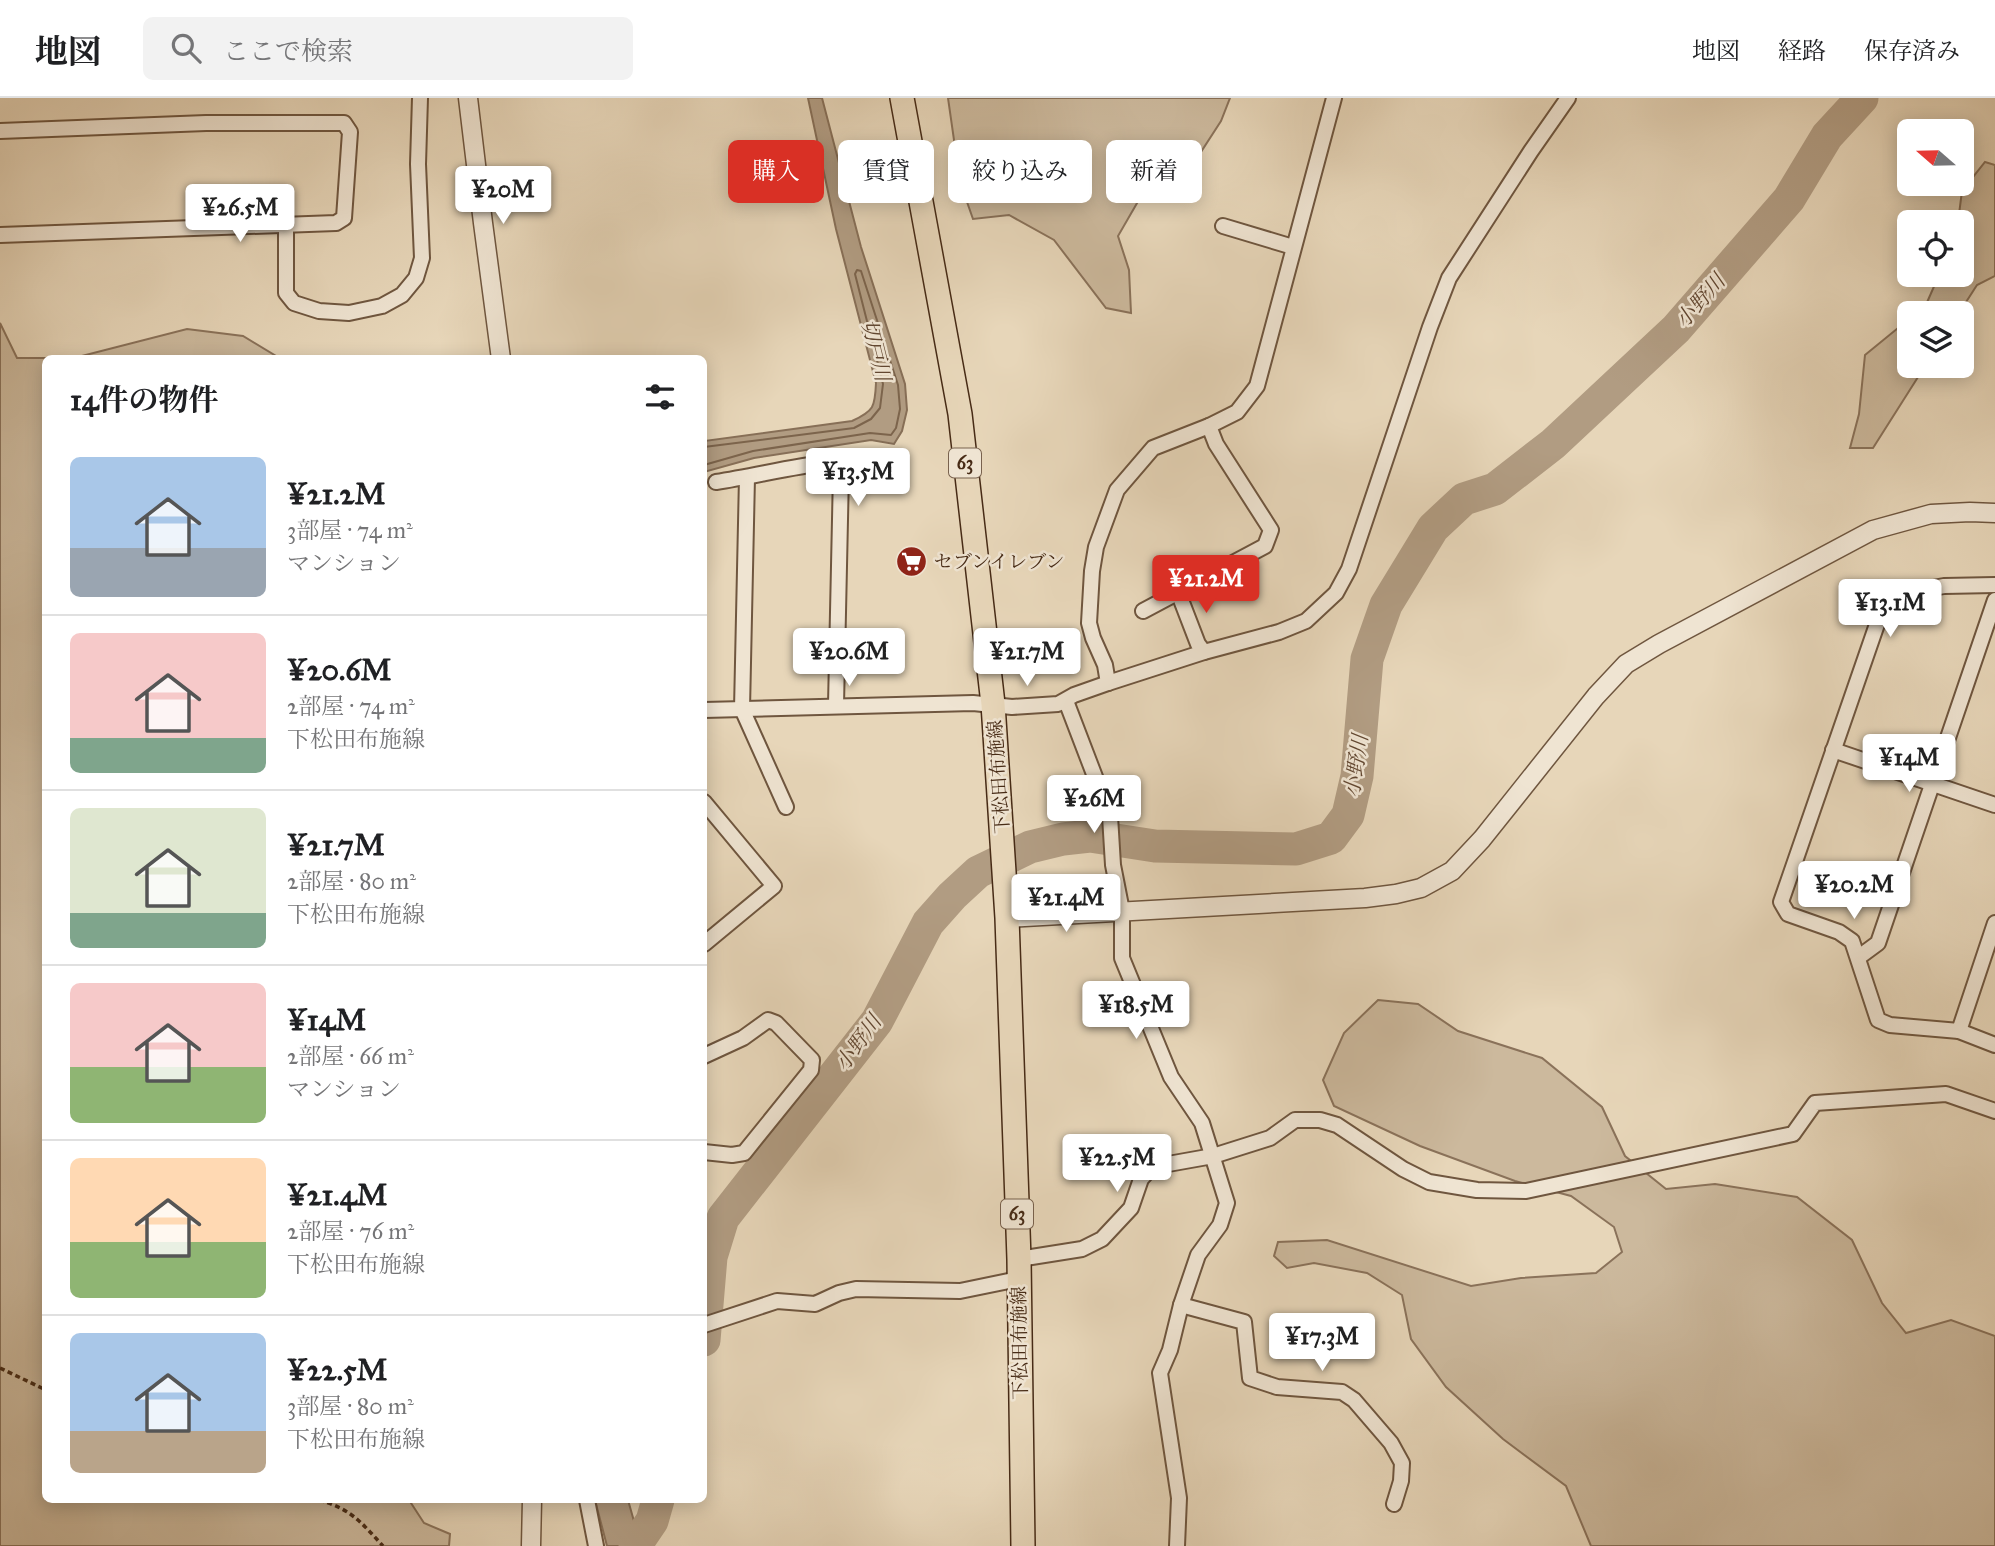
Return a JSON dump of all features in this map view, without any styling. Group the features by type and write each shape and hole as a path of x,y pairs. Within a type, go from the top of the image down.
{"main road":[{"name":"下松田布施線","path":"902,98 960,414 992,704 1007,918 1019,1269 1023,1546"}],"street":[{"path":"286,225 286,293 294,303 319,311 349,313 382,306 402,295 416,278 422,258 418,164 420,98"},
{"path":"468,98 501,355"},
{"path":"1108,683 1105,665 1089,623 1096,547 1117,490 1153,448 1237,412 1257,386 1334,98"},
{"path":"707,710 836,705 973,703 1012,707 1058,704 1074,695 1108,683 1204,652 1279,632 1306,621 1336,593 1349,569 1449,278 1568,98"},
{"path":"0,131 206,123 344,123 350,132 344,218 336,223 0,235"},
{"path":"1223,226 1293,247"},
{"path":"1143,611 1265,546 1271,530 1216,444 1209,426"},
{"path":"716,482 780,468 829,462 841,473 836,705"},
{"path":"747,477 742,709 786,807"},
{"path":"1007,918 1364,898 1421,888 1452,871 1482,839 1596,696 1626,664 1873,530 1931,514 1995,513"},
{"path":"1995,585 1944,586 1905,593 1884,604 1781,902 1788,914 1839,932 1852,940 1878,1020 1890,1026 1959,1031 1995,1045"},
{"path":"1178,592 1198,644 1204,652"},
{"path":"1859,957 1878,943 1995,600"},
{"path":"1066,701 1110,816 1112,865 1122,911 1122,958 1171,1077 1202,1123 1227,1203 1220,1225 1198,1255 1181,1305 1170,1350 1160,1373 1179,1499 1177,1546"},
{"path":"1833,750 1995,805"},
{"path":"707,807 774,886 707,942"},
{"path":"1959,1031 1995,923"},
{"path":"707,1055 743,1038 768,1020 776,1023 812,1060 811,1070 744,1153 732,1155 707,1152"},
{"path":"707,1324 777,1301 815,1304 856,1289 960,1291 1082,1249 1102,1239 1131,1208 1141,1179 1150,1169 1213,1156 1270,1138 1295,1119 1320,1120 1337,1125 1403,1169 1429,1182 1477,1190 1526,1191 1793,1134 1815,1103 1946,1094 1995,1111"},
{"path":"1181,1305 1244,1322 1250,1378 1277,1387 1342,1392 1354,1400 1391,1443 1402,1463 1401,1481 1394,1504"},
{"path":"531,1546 532,1503"},
{"path":"588,1503 597,1546"}],"path":[{"path":"0,1368 42,1388"},
{"path":"330,1503 357,1517 383,1546"}],"shaded area":[{"path":"948,98 1230,98 1221,121 1202,150 1202,140 1106,140 1106,203 1137,203 1118,236 1129,270 1131,313 1106,308 1054,240 1009,215 973,219 967,203 1092,203 1092,140 954,140"},
{"path":"1985,162 1995,165 1995,276 1977,285 1967,301 1928,301 1934,287 1974,287 1974,210 1960,210 1961,196 1974,196 1974,176"},
{"path":"0,323 17,358 42,358 42,1503 411,1503 424,1523 450,1534 449,1546 0,1546"},
{"path":"187,329 243,336 274,355 86,355"},
{"path":"1897,329 1897,378 1917,378 1873,448 1850,448 1859,414 1865,355"},
{"path":"1378,1000 1418,1004 1458,1031 1542,1058 1602,1107 1625,1156 1666,1189 1715,1184 1797,1197 1852,1240 1882,1303 1906,1333 1951,1320 1995,1336 1995,1546 1591,1546 1566,1486 1503,1439 1446,1387 1411,1339 1402,1295 1367,1273 1314,1263 1287,1268 1274,1256 1278,1242 1327,1240 1471,1286 1521,1278 1596,1273 1622,1252 1614,1227 1571,1196 1515,1181 1420,1146 1334,1106 1323,1080 1344,1033"}],"water":[{"name":"切戸川","path":"808,98 822,98 838,159 838,203 849,203 905,384 907,410 902,431 894,444 871,440 754,458 707,471 707,441 852,421 872,407 876,383 836,229 824,173 824,140 817,140"},
{"path":"596,1503 629,1503 641,1546 607,1546"}],"waterway":[{"name":"小野川","path":"707,1304 711,1257 723,1218 877,1021 928,923 978,872 1030,847 1090,836 1155,846 1296,849 1331,838 1348,815 1357,776 1367,659 1386,605 1433,528 1464,499 1495,489 1553,444 1676,329 1789,199 1827,136 1862,98"},
{"name":"小野川","path":"635,1546 652,1521 657,1503"}],"place":[{"name":"セブンイレブン","path":"911,561"}]}
